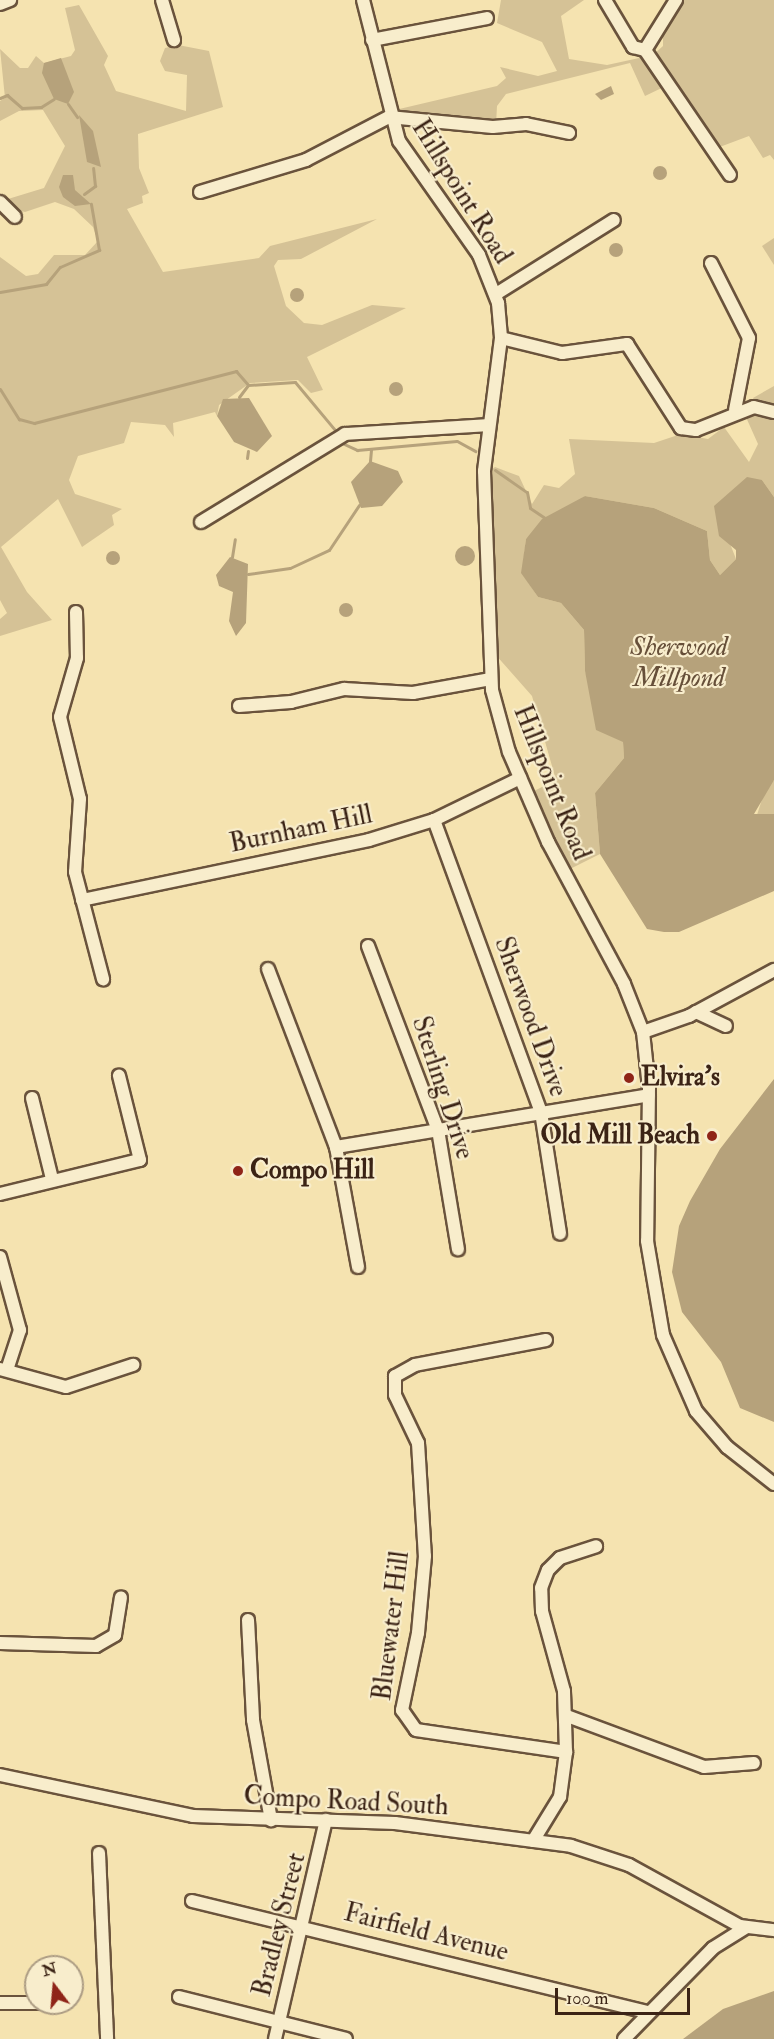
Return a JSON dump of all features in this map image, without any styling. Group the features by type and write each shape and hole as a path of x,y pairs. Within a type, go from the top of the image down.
{"street":[{"path":"0,4 10,0"},
{"path":"162,0 174,40"},
{"name":"Hillspoint Road","path":"363,0 389,117 414,166 479,255 496,294 501,338 488,425 484,487 490,679 520,778 562,874 624,984 643,1032 649,1095 647,1240 668,1353 706,1424 774,1484"},
{"path":"605,0 633,47 645,50 730,175"},
{"path":"645,50 676,0"},
{"path":"372,40 487,18"},
{"path":"200,192 306,160 389,117 493,128 526,124 569,133"},
{"path":"0,201 15,217"},
{"path":"496,294 614,220"},
{"path":"711,263 749,338 735,410"},
{"path":"501,338 562,354 627,344 681,428 696,430 735,410 754,406 774,412"},
{"path":"201,522 345,434 488,425"},
{"path":"76,612 77,658 60,717 80,799 75,864 103,979"},
{"path":"239,706 291,702 344,689 413,693 490,679"},
{"name":"Burnham Hill","path":"82,900 369,840 434,820 520,778"},
{"name":"Sherwood Drive","path":"434,820 541,1112 560,1234"},
{"name":"Sterling Drive","path":"368,946 438,1130 458,1249"},
{"path":"268,969 336,1147 358,1267"},
{"path":"643,1032 696,1012 774,970"},
{"path":"696,1012 726,1026"},
{"path":"0,1194 52,1179 140,1160 119,1076"},
{"path":"336,1147 649,1095"},
{"path":"32,1098 52,1179"},
{"path":"0,1257 20,1330 3,1370 66,1388 133,1365"},
{"name":"Bluewater Hill","path":"546,1340 415,1365 402,1369 392,1385 418,1443 426,1556 403,1716 417,1730 566,1752"},
{"path":"533,1841 560,1797 566,1752 567,1716 541,1588 560,1558 596,1546"},
{"path":"0,1643 96,1646 115,1635 121,1597"},
{"path":"248,1620 253,1720 271,1820"},
{"path":"567,1716 704,1767 754,1763"},
{"path":"544,1749 564,1777"},
{"name":"Compo Road South","path":"0,1775 171,1813 271,1820 326,1820 533,1841 618,1859 745,1928"},
{"name":"Bradley Street","path":"275,2039 326,1820"},
{"path":"99,1853 107,2039"},
{"name":"Fairfield Avenue","path":"192,1900 648,2012"},
{"path":"713,1948 725,1918"},
{"path":"624,2039 713,1948 745,1928 774,1930"},
{"path":"179,1997 346,2039"},
{"path":"0,2004 24,2004"}],"shaded area":[{"path":"501,0 584,0 561,16 569,59 607,65 653,55 663,46 663,26 680,0 774,0 774,160 770,155 763,158 749,136 717,148 672,83 645,96 630,63 506,94 497,106 496,125 421,118 395,110 497,86 506,78 500,67 538,76 557,71 542,42 497,23"},
{"path":"79,5 108,56 104,65 116,91 186,111 187,75 165,71 160,61 165,48 178,45 209,51 223,107 138,134 139,168 149,193 142,196 143,203 127,209 163,272 259,258 270,246 377,219 301,259 278,260 274,266 286,306 304,323 322,325 372,305 406,308 307,357 323,390 311,393 298,380 250,383 219,405 217,416 215,412 173,423 174,437 165,425 131,422 124,443 78,456 69,480 75,494 122,509 112,515 114,525 82,547 58,499 1,547 27,592 52,620 0,636 0,619 7,613 0,600 0,257 26,276 38,274 54,255 85,255 98,241 93,227 74,209 55,202 25,212 14,209 8,199 44,188 65,146 43,110 19,111 0,121 0,101 5,98 0,49 20,68 28,68 36,56 44,63 71,56 75,50 65,8"},
{"path":"774,238 774,265 762,246"},
{"path":"774,386 774,404 756,404 753,398"},
{"path":"757,413 774,418 774,497 762,480 729,541 736,559 720,575 710,560 707,531 654,508 585,496 526,539 522,573 538,597 561,603 584,630 585,671 607,732 623,741 624,758 595,793 600,854 568,870 532,792 556,780 532,696 494,653 490,471 495,467 519,476 532,504 544,485 559,488 575,474 569,439 654,443 681,434 708,439 724,427 749,462 758,444 745,415"},
{"path":"774,780 774,814 756,818 765,790"}],"water":[{"path":"61,58 74,92 68,104 54,99 42,73 44,63"},
{"path":"611,86 614,94 601,100 595,94"},
{"path":"79,115 93,131 101,167 87,162"},
{"path":"657,166 663,166 667,173 663,180 657,180 653,176 653,170"},
{"path":"63,175 73,175 75,190 91,204 75,206 63,197 59,187"},
{"path":"616,243 621,245 623,250 621,255 616,257 611,255 609,250 611,245"},
{"path":"294,288 300,288 304,295 300,302 294,302 290,298 290,292"},
{"path":"396,382 401,384 403,389 401,394 396,396 391,394 389,389 391,384"},
{"path":"249,398 272,436 257,452 234,442 217,416 223,399"},
{"path":"370,461 398,471 403,482 382,506 361,508 351,482"},
{"name":"Sherwood Millpond","path":"747,477 762,480 774,497 774,780 754,814 774,814 774,891 679,932 647,929 600,854 595,793 624,758 623,742 596,730 585,671 584,630 561,603 538,597 521,573 526,539 542,519 585,496 654,508 707,531 710,560 720,575 736,559 736,550 719,536 714,506"},
{"path":"465,546 472,549 475,556 472,563 465,566 458,563 455,556 458,549"},
{"path":"110,551 116,551 120,558 116,565 110,565 106,561 106,555"},
{"path":"230,557 248,564 246,623 236,636 229,621 233,592 219,586 216,575"},
{"path":"346,603 351,605 353,610 351,615 346,617 341,615 339,610 341,605"},
{"path":"774,1079 774,1422 740,1408 721,1362 682,1312 672,1272 679,1226 690,1201 720,1149"},
{"path":"774,1991 774,2039 683,2039 723,2009"}],"waterway":[{"path":"0,98 7,95 22,108 41,107 54,99"},
{"path":"68,104 77,117"},
{"path":"84,194 95,186 93,168"},
{"path":"0,292 46,284 60,267 99,250 91,204"},
{"path":"0,389 19,419 34,423 236,371 248,385 295,382 335,430"},
{"path":"239,397 248,385"},
{"path":"342,443 357,450 457,441 475,451"},
{"path":"370,461 371,449"},
{"path":"247,458 248,451"},
{"path":"495,470 527,492 530,508 545,518"},
{"path":"248,574 290,568 329,550 359,505"},
{"path":"232,557 235,539"}],"place":[{"name":"Elvira's","path":"629,1078"},
{"name":"Old Mill Beach","path":"712,1136"},
{"name":"Compo Hill","path":"238,1171"}]}
